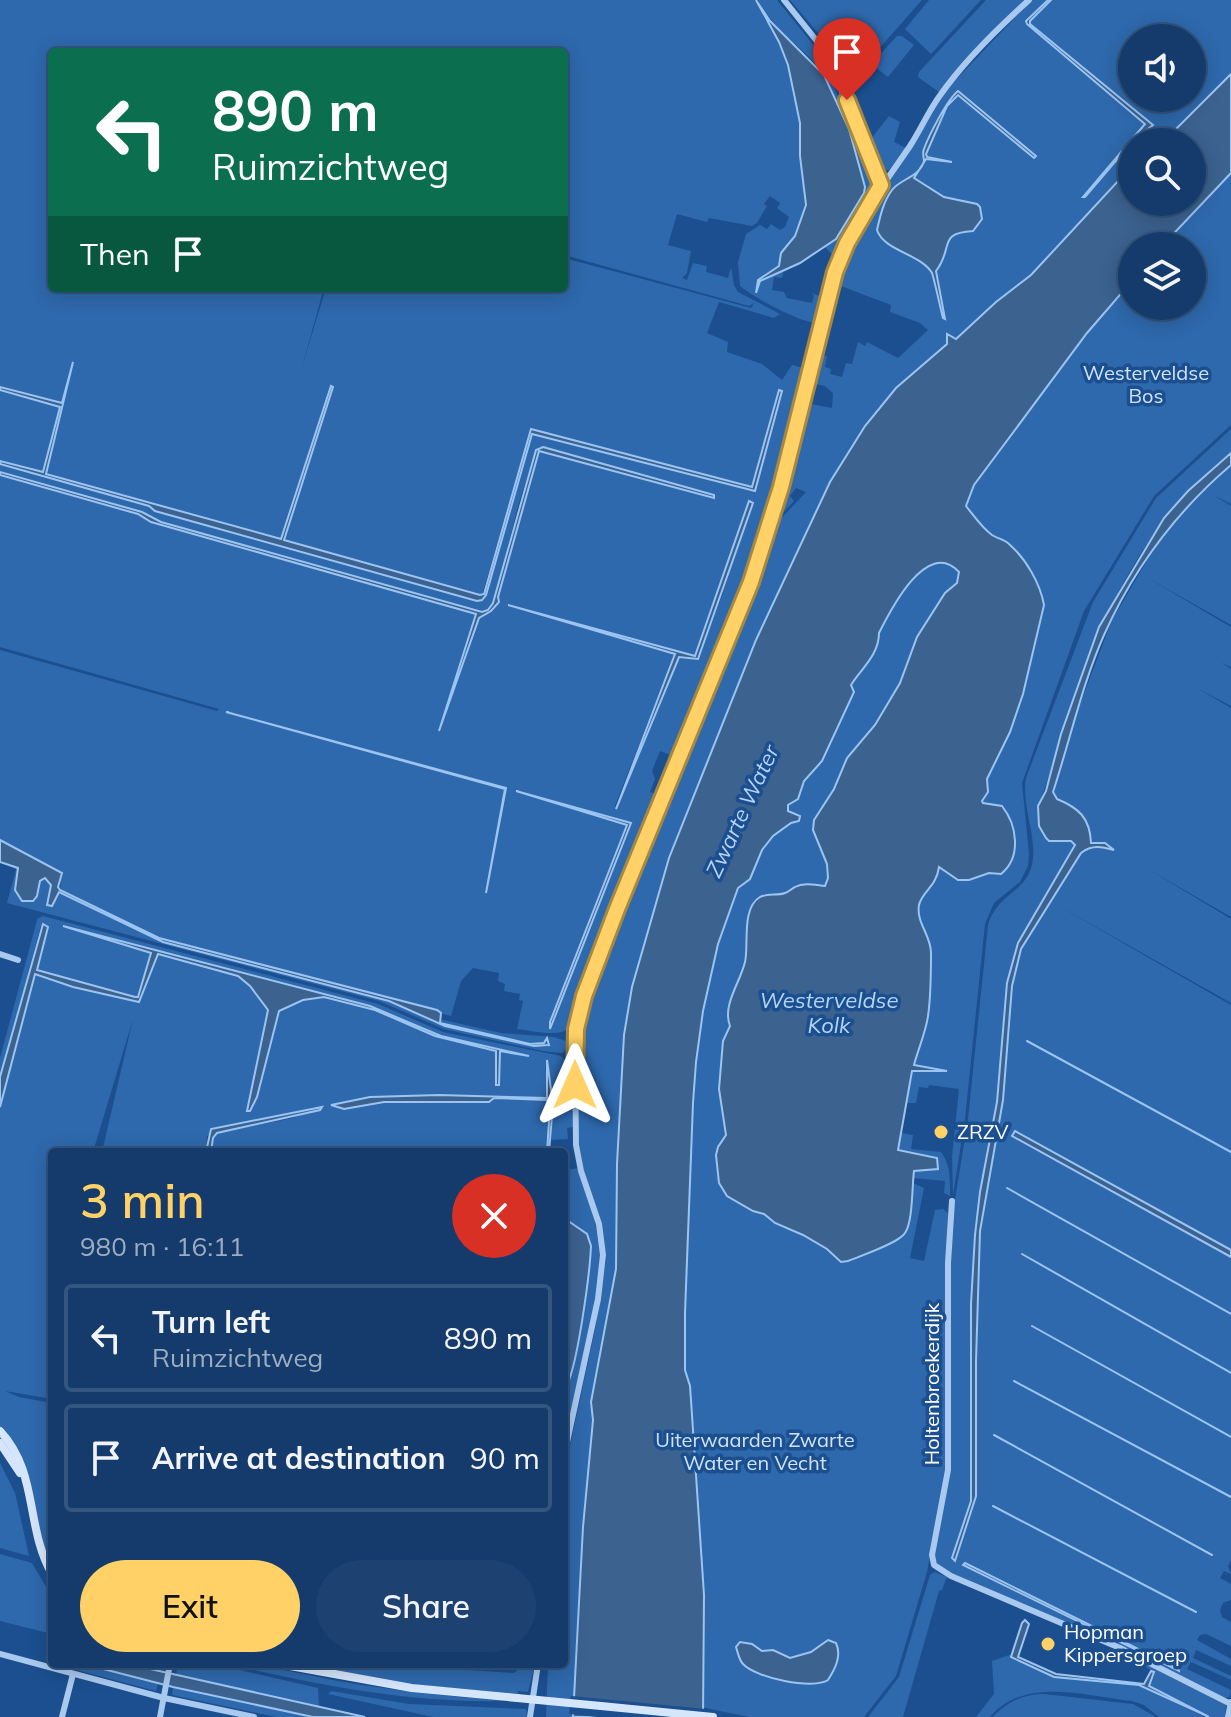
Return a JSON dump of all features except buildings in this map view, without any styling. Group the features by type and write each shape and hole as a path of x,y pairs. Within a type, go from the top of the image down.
{"main road":[{"path":"0,1431 20,1459 27,1479 38,1541 48,1565"},
{"path":"0,1443 28,1488"},
{"path":"301,1668 412,1688 713,1717"}],"street":[{"path":"784,0 830,62 881,185"},
{"path":"568,1438 598,1299 603,1255 599,1224 581,1171 576,1145 575,1047 581,1006 617,909 751,582 781,487 835,272 847,243 881,185 912,143 947,86 1029,0"},
{"path":"0,954 18,960"},
{"name":"Holtenbroekerdijk","path":"952,1201 948,1263 948,1470 932,1555 934,1565 951,1576 1120,1648 1231,1703"},
{"path":"0,1654 48,1667"},
{"path":"51,1668 164,1698 254,1717"},
{"path":"160,1717 170,1668"},
{"path":"530,1717 537,1668"},
{"path":"62,1717 73,1674"},
{"path":"1228,1717 1231,1703"}],"green space":[{"path":"0,0 756,0 788,65 799,113 800,156 807,196 797,232 781,253 780,266 758,282 756,292 760,281 784,269 782,278 774,277 772,290 784,292 787,298 812,303 812,293 825,298 817,323 777,308 740,286 738,262 746,234 760,225 767,229 771,224 780,230 785,227 789,217 777,208 780,203 770,196 757,223 752,226 709,218 707,222 677,214 668,245 691,251 687,273 682,278 687,280 693,263 707,266 706,272 728,278 731,267 738,292 780,314 774,318 719,302 707,333 728,342 727,352 762,364 782,380 792,365 808,369 784,466 748,582 683,741 677,742 674,756 660,751 652,771 655,779 650,792 660,795 588,977 574,1025 555,1033 517,1029 523,1001 519,1000 520,994 504,991 505,984 498,981 499,973 473,968 461,981 451,1016 159,938 60,890 62,873 0,840 0,650 217,711 219,709 0,647 0,475 138,514 151,522 476,614 439,731 479,618 499,602 539,451 713,498 714,495 544,447 537,448 493,603 488,610 481,612 154,520 141,512 0,472 0,464 149,506 155,511 484,599 532,434 755,491 782,390 779,390 752,487 531,429 482,595 284,540 332,387 281,539 46,474 73,363 62,403 0,387","holes":["750,500 723,593 698,659 679,657 617,809 615,806 675,653 508,604 695,656","228,713 506,788 486,893 505,789","516,791 631,823 550,1029 550,1022 627,825"]},
{"path":"758,0 777,0 815,47 875,175 873,195 837,259 824,246 836,239 864,192 854,149 833,93 820,69 779,29"},
{"path":"790,0 922,0 861,69 844,77 824,40"},
{"path":"929,0 981,0 931,54 905,29"},
{"path":"986,0 1027,0 939,92 918,77 919,72"},
{"name":"Uiterwaarden Zwarte Water en Vecht","path":"1032,0 1048,0 1030,18 1050,0 1231,0 1231,425 1154,496 1084,611 1022,783 1028,866 1020,882 994,903 985,924 965,1119 953,1195 952,1157 959,1089 929,1085 928,1088 919,1087 916,1103 907,1103 901,1133 913,1135 911,1149 941,1152 947,1162 950,1196 944,1193 945,1181 913,1178 913,1183 924,1188 910,1258 924,1261 935,1210 943,1209 948,1213 946,1470 927,1572 896,1676 864,1717 749,1717 701,1707 575,1694 573,1717 546,1717 548,1668 568,1668 568,1455 596,1325 606,1259 601,1222 584,1173 579,1147 577,1050 580,1018 634,873 746,603 771,529 806,492 796,488 790,496 794,501 780,516 776,515 805,403 832,408 833,393 825,386 810,383 817,354 827,356 825,367 831,369 830,374 842,377 846,363 852,364 858,342 865,346 867,342 898,358 928,330 920,323 890,312 891,305 833,283 850,240 944,92"},
{"path":"897,36 914,45 888,77 871,64"},
{"path":"889,116 900,122 894,142 906,148 889,170 877,170 868,143"},
{"path":"0,390 60,406 43,472 0,461"},
{"path":"1231,429 1231,453 1177,505 1154,534 1115,598 1085,667 1038,806 1049,841 1067,840 1075,845 1018,943 1007,983 997,1102 975,1235 971,1304 971,1501 952,1560 956,1560 976,1496 980,1231 1003,1100 1012,986 1021,949 1081,853 1098,847 1114,850 1105,843 1091,843 1086,820 1072,806 1057,799 1053,792 1074,720 1112,620 1174,520 1231,465 1231,504 1213,495 1231,506 1231,625 1146,577 1231,627 1231,667 1222,663 1231,669 1231,706 1197,688 1231,708 1231,917 1148,869 1231,919 1231,1003 1057,905 1231,1005 1231,1560 1228,1566 1231,1574 1224,1571 1220,1578 1231,1584 1231,1600 1223,1603 1220,1610 1222,1617 1231,1622 1231,1646 1206,1634 1200,1635 1197,1640 1231,1659 1231,1666 1196,1650 1193,1658 1231,1676 1231,1680 1191,1662 1187,1669 1231,1690 1230,1697 1224,1698 943,1570 935,1562 934,1554 949,1470 949,1263 953,1212 968,1119 988,925 998,906 1023,882 1032,865 1033,844 1026,778 1093,602 1156,498"},
{"path":"0,862 18,868 15,890 29,902 37,896 40,881 45,878 51,885 46,903 52,906 59,892 163,942 389,1001 435,1023 534,1046 547,1047 546,1039 545,1043 530,1044 440,1023 439,1019 501,1033 554,1037 566,1041 571,1047 562,1053 543,1051 444,1029 379,1001 7,903 16,869"},
{"path":"43,916 378,1004 443,1032 561,1056 572,1067 573,1127 567,1128 568,1139 551,1140 553,1104 545,1061 548,1098 370,1097 331,1105 344,1109 384,1102 489,1102 494,1098 547,1100 550,1107 547,1148 212,1148 217,1134 207,1136 206,1148 103,1148 133,1019 94,1148 48,1148 48,1398 5,1391 48,1402 48,1557 22,1463 0,1428 0,1107 35,974 73,987 139,1002 158,954 238,976 250,986 269,1016 247,1111 257,1097 279,1011 303,1000 324,997 371,1009 435,1036 496,1051 496,1084 499,1084 500,1051 528,1055 441,1036 378,1009 63,926 151,953 138,997 135,997 37,970 41,925 0,1077 0,1058 37,919","holes":["321,1107 293,1118 225,1131"]},
{"path":"578,1168 601,1247 598,1288 568,1427 568,1383 578,1345 591,1246 578,1226 568,1220 568,1170"},
{"path":"0,1463 15,1493 29,1556 0,1548"},
{"path":"0,1554 32,1563 48,1590 48,1633 0,1621"},
{"path":"935,1572 947,1577 939,1591 903,1717 868,1717 899,1677 930,1575"},
{"path":"1009,1655 1054,1677 1139,1685 1205,1717 1159,1717 1144,1705 1132,1701 1056,1692 1020,1696 1004,1704 990,1717 976,1717 994,1694 992,1661"},
{"path":"1140,1661 1226,1704 1225,1717 1209,1717 1149,1686 1154,1672"},
{"path":"69,1668 100,1668 158,1683 156,1691"},
{"path":"231,1668 318,1688 319,1707 176,1676 177,1669"},
{"path":"246,1668 272,1668 384,1688 504,1701 399,1696"},
{"path":"320,1668 437,1668 514,1673 520,1668 534,1668 528,1692 518,1691 518,1694 420,1685"},
{"path":"173,1687 313,1717 276,1717 172,1695"},
{"path":"331,1691 409,1704 526,1709 527,1717 433,1717 328,1694"},
{"path":"1044,1694 1133,1704 1156,1717 993,1717 1016,1700"}],"water":[{"path":"756,0 770,21 824,75 849,129 865,187 836,239 800,263 760,281 756,293 758,280 779,266 781,253 795,236 806,205 800,156 800,123 788,65"},
{"path":"1051,0 1030,24 1118,96 1118,101 1027,24 1026,21"},
{"path":"1231,74 1231,173 1206,199 1206,128 1177,128 1193,112 1206,112 1206,99"},
{"path":"958,91 1036,156 1034,158 958,95 947,106 926,154 927,157 952,162 926,159 923,164 923,151 930,135 944,110"},
{"path":"1131,112 1137,112 1153,125 1142,128 1145,124"},
{"path":"1118,156 1118,158 1083,197"},
{"path":"919,170 914,178 944,197 980,207 982,219 973,231 950,238 936,271 945,319 932,273 920,261 887,243 877,230 892,190"},
{"path":"1118,181 1118,216 1190,216 1175,232 1118,232 1118,297 1087,333 974,485 966,506 988,532 1007,542 1021,557 1036,580 1044,605 1023,694 1010,732 987,779 988,792 982,801 1002,806 1007,814 1014,831 1012,859 1001,874 989,873 969,880 958,880 939,867 935,880 919,905 930,947 931,984 927,1022 914,1065 947,1071 912,1071 898,1150 937,1158 938,1169 914,1171 910,1221 901,1237 841,1262 827,1249 803,1235 727,1196 719,1183 716,1155 726,1135 719,1089 723,1041 730,1026 730,1002 745,962 750,910 754,902 763,896 785,893 802,885 825,886 827,864 813,830 814,820 834,789 847,758 875,725 900,683 917,637 945,593 957,583 959,572 947,564 935,564 923,570 901,595 879,633 873,655 851,685 854,692 822,761 804,781 798,799 788,805 788,811 800,816 799,821 773,836 762,850 750,879 738,888 718,944 703,1011 693,1103 685,1370 690,1386 704,1595 703,1717 573,1717 583,1527 593,1420 591,1402 616,1269 617,1164 624,1035 632,987 669,858 756,640 830,482 865,426 896,388 947,344 947,334 956,339 1031,275"},
{"path":"73,362 46,474 281,539 331,386 284,540 480,595 484,594 531,429 752,487 779,390 782,391 755,491 532,434 486,595 477,601 0,464 0,461 43,472 60,407 0,390 0,387 62,403"},
{"path":"543,447 714,495 714,498 539,451 499,602 479,618 439,731 476,614 151,522 138,514 0,475 0,472 142,512 161,522 482,612 493,603 536,450"},
{"path":"1231,453 1231,465 1174,522 1128,588 1089,673 1053,792 1057,799 1071,806 1086,820 1091,843 1105,843 1114,850 1093,847 1081,853 1021,949 1012,986 1003,1100 980,1231 976,1496 955,1561 952,1558 971,1501 971,1304 975,1235 997,1102 1007,983 1018,943 1075,845 1071,841 1049,841 1046,838 1039,826 1038,806 1046,791 1061,734 1099,627 1164,518 1188,491"},
{"path":"749,501 753,503 698,659 679,657 616,809 675,654 508,605 695,656"},
{"path":"226,712 506,788 486,893 505,789"},
{"path":"516,791 631,823 550,1029 550,1022 627,825"},
{"path":"0,840 62,873 60,890 159,938 437,1010 441,1013 440,1023 530,1044 544,1043 547,1038 549,1045 534,1046 445,1026 389,1001 163,942 59,892 52,906 47,905 51,885 45,878 40,881 33,901 22,901 15,890 18,868 0,862"},
{"path":"43,924 48,927 37,970 135,997 138,997 151,953 63,926 370,1006 441,1036 529,1056 500,1051 499,1085 496,1085 496,1051 435,1036 375,1010 324,997 303,1000 279,1011 257,1097 250,1111 247,1111 268,1010 238,976 158,954 139,1002 73,987 35,974 0,1107 0,1077"},
{"path":"547,1060 553,1104 549,1148 550,1107 547,1100 494,1098 489,1102 384,1102 344,1109 331,1105 370,1097 547,1098"},
{"path":"322,1107 320,1110 217,1133 212,1148 207,1148 211,1129"},
{"path":"1015,1131 1231,1250 1231,1257 1012,1136"},
{"path":"568,1221 587,1234 591,1246 578,1344 569,1380"},
{"path":"965,1563 1179,1669 1179,1671 963,1565"},
{"path":"1025,1620 1029,1624 1018,1657 1056,1674 1144,1684 1151,1671 1154,1672 1149,1686 1209,1717 1139,1685 1054,1677 1011,1657"},
{"path":"828,1640 836,1643 838,1648 835,1667 828,1680 810,1684 772,1678 750,1669 742,1662 736,1647 740,1642 752,1644 762,1651 773,1650 790,1658 811,1652"},
{"path":"99,1668 146,1668 365,1717 313,1717"}],"pier":[{"path":"571,1696 706,1709 707,1717 569,1714"}],"waterway":[{"path":"1027,1041 1231,1152"},
{"path":"1007,1188 1231,1314"},
{"path":"1022,1254 1231,1373"},
{"path":"1032,1326 1231,1437"},
{"path":"1014,1381 1231,1497"},
{"path":"994,1435 1212,1555"},
{"path":"993,1506 1196,1612"}],"place":[{"name":"ZRZV","path":"941,1132"},
{"name":"Hopman Kippersgroep","path":"1048,1644"}],"route":[{"path":"575,1085 576,1029 587,988 751,582 781,487 835,272 847,243 881,185 847,100"}],"park label":[{"name":"Westerveldse Bos","path":"1146,384"}],"water label":[{"name":"Zwarte Water","path":"742,811"},
{"name":"Westerveldse Kolk","path":"829,1012"}]}
